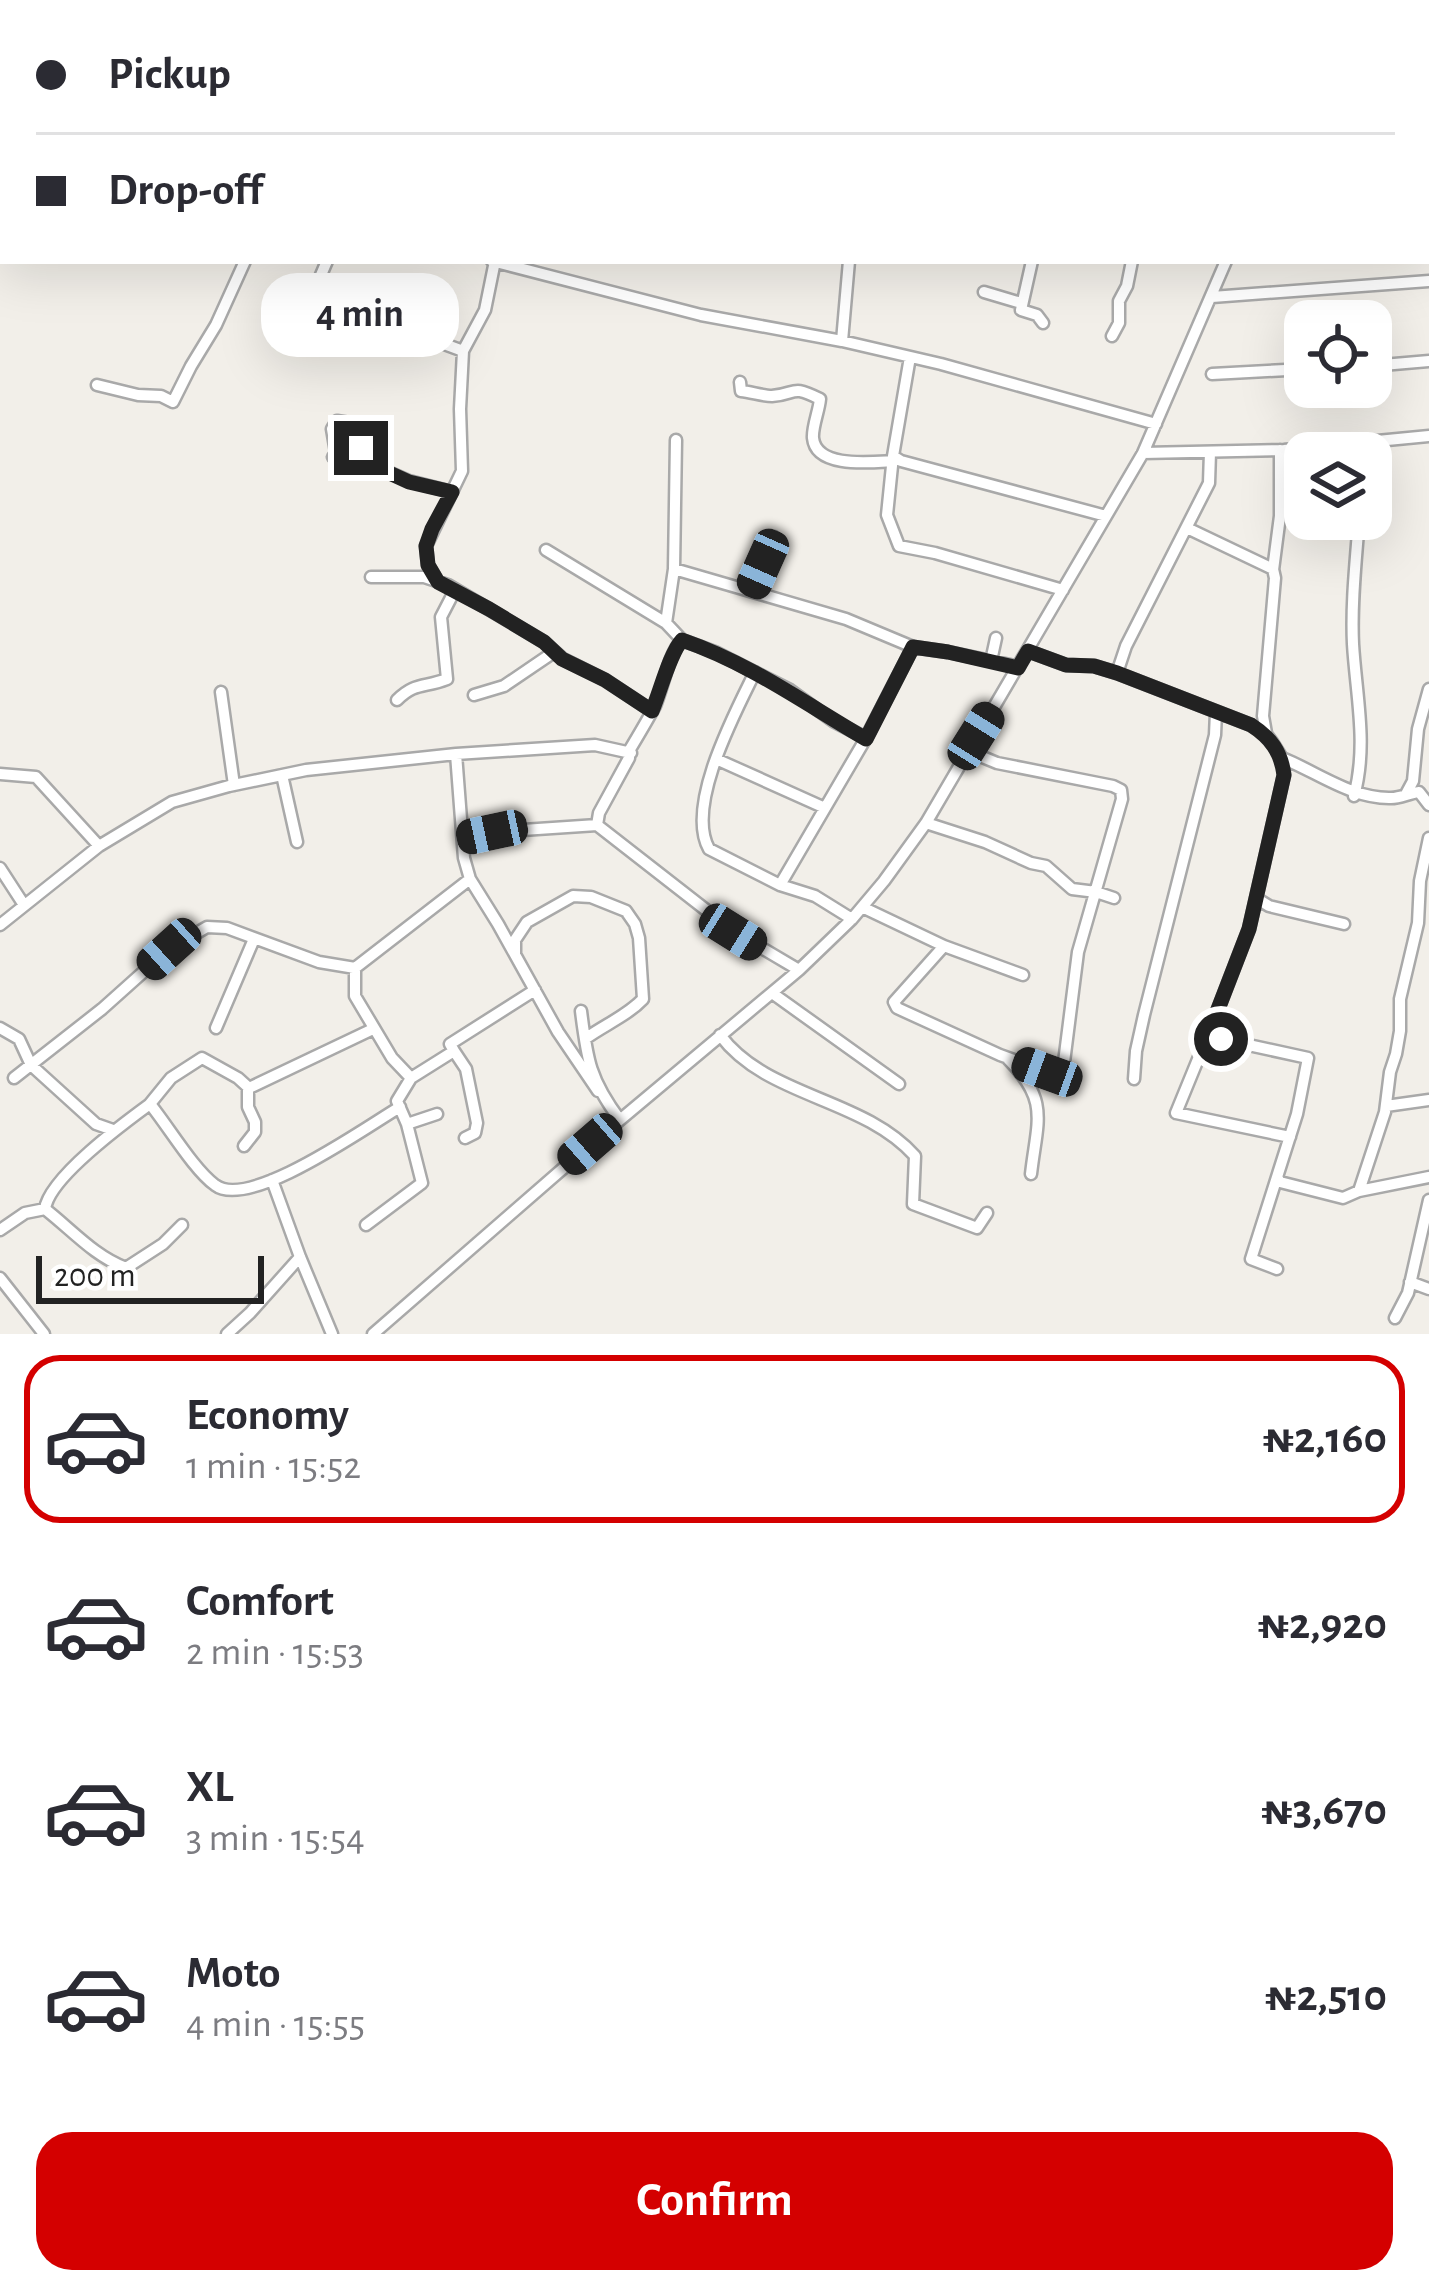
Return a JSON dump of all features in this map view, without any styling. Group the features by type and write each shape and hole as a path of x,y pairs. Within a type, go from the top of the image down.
{"street":[{"path":"97,385 173,402 244,264"},
{"path":"303,317 326,264"},
{"path":"438,582 428,565 426,546 462,471 463,351 485,310 493,264"},
{"path":"506,264 701,315 910,357 1156,424"},
{"path":"842,341 849,264"},
{"path":"1030,264 1021,310 1037,315 1043,323"},
{"path":"1112,336 1131,264"},
{"path":"373,1334 799,970 862,907 926,824 1143,453 1225,264"},
{"path":"1212,297 1429,281"},
{"path":"315,288 330,309 346,306 463,351"},
{"path":"984,292 1021,303"},
{"path":"910,357 887,515 899,546 1063,590"},
{"path":"1392,364 1429,361"},
{"path":"1212,374 1284,370"},
{"path":"740,382 741,391 771,396 798,390 820,399 813,438 817,448 839,461 893,459 1106,516"},
{"path":"361,460 368,426 337,421 332,429 335,457 361,460 409,482 452,492"},
{"path":"1392,442 1429,436"},
{"path":"666,623 674,569 676,440"},
{"path":"1280,450 1280,516 1263,716 1266,734 1282,758 1284,775 1249,929 1176,1113 1290,1137"},
{"path":"1143,453 1284,450"},
{"path":"1117,673 1126,646 1209,483 1210,452"},
{"path":"1187,528 1274,570"},
{"path":"751,591 774,537"},
{"path":"1355,794 1361,715 1353,642 1358,540"},
{"path":"546,550 666,623 682,640 790,690 866,739"},
{"path":"674,569 846,619 913,647 1018,668"},
{"path":"371,577 424,578 455,590 652,711"},
{"path":"397,700 410,687 447,680 441,617 455,590"},
{"path":"991,661 996,638"},
{"path":"597,825 682,640"},
{"path":"780,885 866,739 913,647"},
{"path":"1028,651 1066,665 1117,673 1266,734"},
{"path":"474,695 504,686 554,652"},
{"path":"754,672 716,759 704,809 704,840 709,849 780,885 815,896 852,919"},
{"path":"1429,688 1418,729 1413,781 1429,805"},
{"path":"221,692 234,785"},
{"path":"1134,1079 1148,996 1215,735 1216,712"},
{"path":"0,925 98,846 172,802 281,775 456,754 595,745 630,752"},
{"path":"968,752 997,763 1118,787 1122,799 1078,952 1063,1070"},
{"path":"456,754 470,879 558,1032 620,1120"},
{"path":"1282,758 1355,794 1392,798 1418,791"},
{"path":"716,759 825,808"},
{"path":"0,774 37,778 98,846"},
{"path":"281,775 296,842"},
{"path":"926,824 1046,866 1072,889 1114,898"},
{"path":"463,839 492,832 597,825 733,932 799,970"},
{"path":"1359,1191 1386,1106 1429,838"},
{"path":"0,868 24,904"},
{"path":"14,1078 169,949 207,927 226,928 319,962 356,968 470,879"},
{"path":"498,924 527,922 573,896 591,897 626,911 635,924 644,999 584,1039"},
{"path":"1256,898 1270,906 1344,924"},
{"path":"862,907 944,946 1023,975"},
{"path":"515,954 515,940 527,922"},
{"path":"216,1028 254,938"},
{"path":"944,946 894,1002 897,1008 1047,1072"},
{"path":"356,968 355,996 392,1058 411,1078"},
{"path":"465,1138 475,1133 477,1123 466,1069 450,1044 535,990"},
{"path":"772,993 898,1084"},
{"path":"580,1011 598,1091"},
{"path":"0,1028 19,1039 31,1065 96,1124 113,1130"},
{"path":"248,1087 373,1029"},
{"path":"1210,1030 1221,1039 1308,1058 1290,1137 1251,1259 1277,1268"},
{"path":"720,1035 733,1052 770,1077 898,1137 914,1156 914,1204 977,1228 987,1213"},
{"path":"366,1225 422,1183 398,1101 411,1078 454,1051"},
{"path":"1006,1057 1024,1074 1040,1105 1031,1174"},
{"path":"45,1210 46,1200 63,1179 113,1130 149,1105 171,1078 202,1058 248,1087"},
{"path":"244,1146 255,1132 248,1087"},
{"path":"1386,1106 1429,1100"},
{"path":"149,1105 217,1187 231,1192 248,1191 286,1175 400,1107"},
{"path":"407,1124 437,1114"},
{"path":"1277,1178 1343,1198 1428,1179"},
{"path":"272,1180 332,1334"},
{"path":"1395,1318 1410,1282 1429,1200"},
{"path":"0,1231 25,1213 45,1210 103,1259 126,1268 182,1225"},
{"path":"227,1334 300,1257"},
{"path":"0,1278 44,1334"},
{"path":"1410,1282 1429,1289"}],"route":[{"path":"361,448 361,460 409,482 452,492 426,546 431,574 438,582 652,711 675,647 682,640 790,690 866,739 913,647 1018,668 1028,651 1066,665 1117,673 1266,734 1282,758 1284,775 1249,929 1210,1030 1221,1039"}]}
